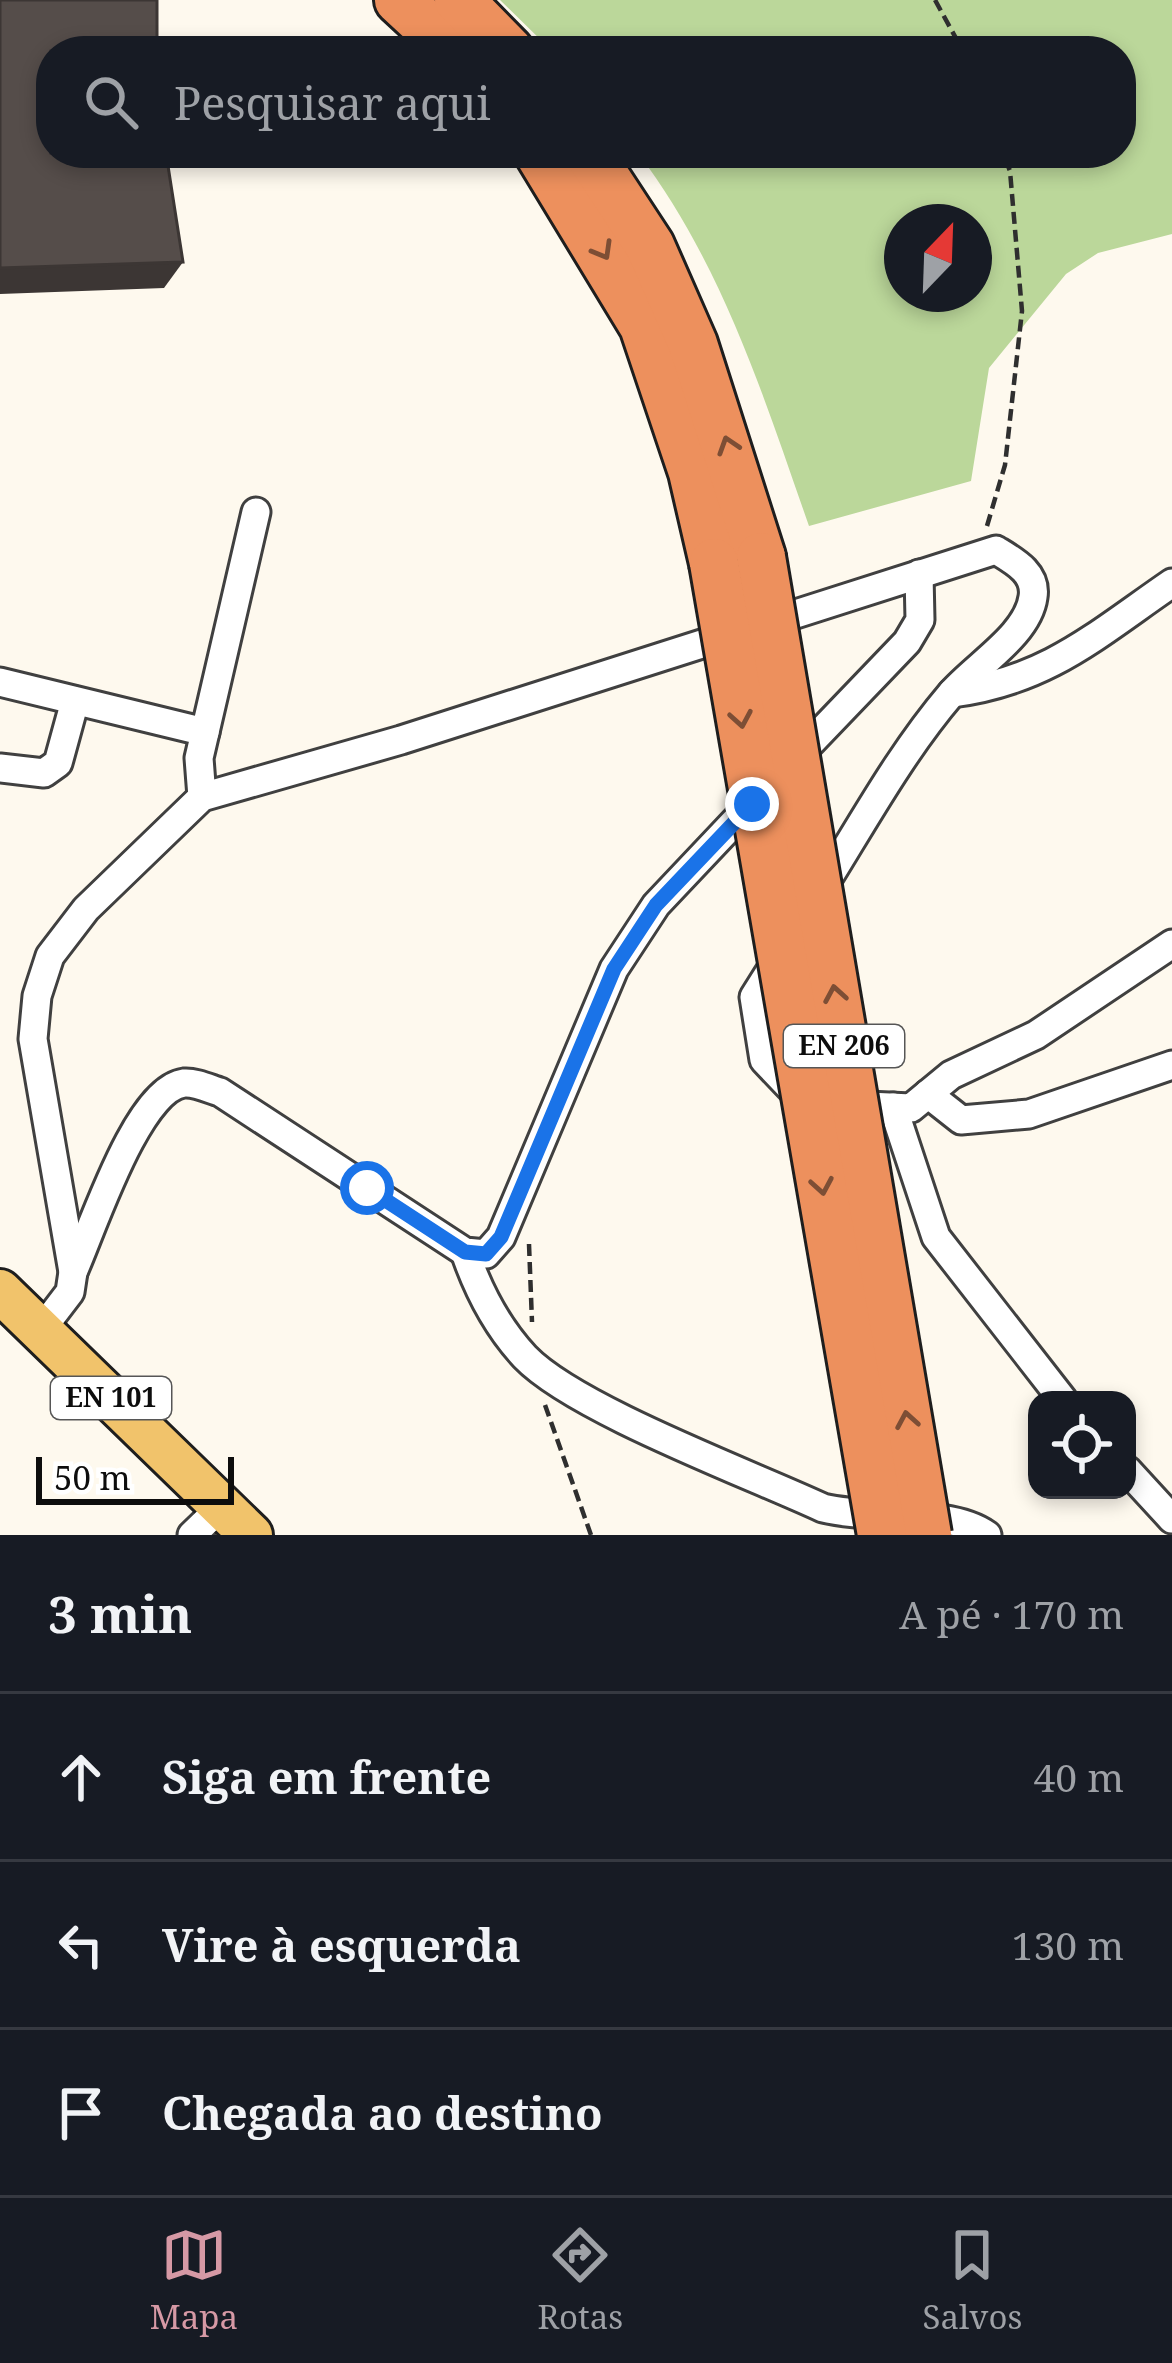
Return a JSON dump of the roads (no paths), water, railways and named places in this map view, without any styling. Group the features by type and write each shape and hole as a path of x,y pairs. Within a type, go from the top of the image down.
{"highway":[{"path":"399,0 438,36"},
{"path":"459,0 494,36"},
{"name":"EN 206","path":"548,168 605,254 644,326 687,453 738,560 882,1535"},
{"name":"EN 206","path":"599,168 650,246 693,344 927,1535"}],"main road":[{"name":"EN 101","path":"0,1291 222,1526"}],"street":[{"path":"202,797 199,758 256,512"},
{"path":"73,1272 33,1039 38,996 50,956 86,909 202,797 400,740 996,550 1023,566 1035,590 1029,617 952,693 754,997 764,1060 805,1103 911,1108 951,1075 1036,1035 1172,944"},
{"path":"40,1330 70,1292 73,1272 142,1115 161,1092 187,1082 220,1092 465,1252 486,1254 501,1237 614,969 656,905 908,642 920,620 919,574"},
{"path":"952,693 998,687 1040,673 1172,583"},
{"path":"0,682 205,732"},
{"path":"0,768 44,773 58,763 75,700"},
{"path":"928,1094 961,1120 1029,1114 1172,1065"},
{"path":"893,1107 936,1237 1056,1391"},
{"path":"465,1252 479,1292 524,1356 587,1399 823,1508 856,1516 969,1522 987,1535"},
{"path":"1136,1480 1172,1519"}]}
